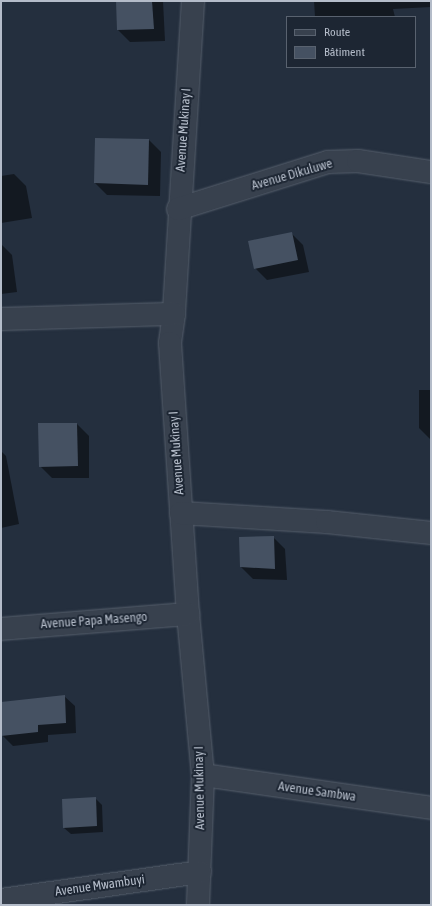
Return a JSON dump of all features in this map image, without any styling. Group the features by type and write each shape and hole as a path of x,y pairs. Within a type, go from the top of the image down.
{"street":[{"name":"Avenue Mukinay I","path":"193,1 178,209 174,314 170,343 188,614 203,775 198,905"},
{"name":"Avenue Dikuluwe","path":"178,209 328,162 358,161 431,172"},
{"path":"1,319 174,314"},
{"path":"181,513 327,522 431,533"},
{"name":"Avenue Papa Masengo","path":"1,629 188,614"},
{"name":"Avenue Sambwa","path":"203,775 431,808"},
{"name":"Avenue Mwambuyi","path":"1,900 200,872"}],"building":[{"path":"116,1 152,1 154,29 117,30"},
{"path":"95,138 149,139 148,185 94,183"},
{"path":"292,232 298,260 254,269 248,241"},
{"path":"38,423 77,423 78,466 39,467"},
{"path":"274,536 275,569 240,567 239,537"},
{"path":"65,695 66,723 38,725 38,732 1,736 1,702"},
{"path":"96,797 97,826 63,828 62,799"}]}
